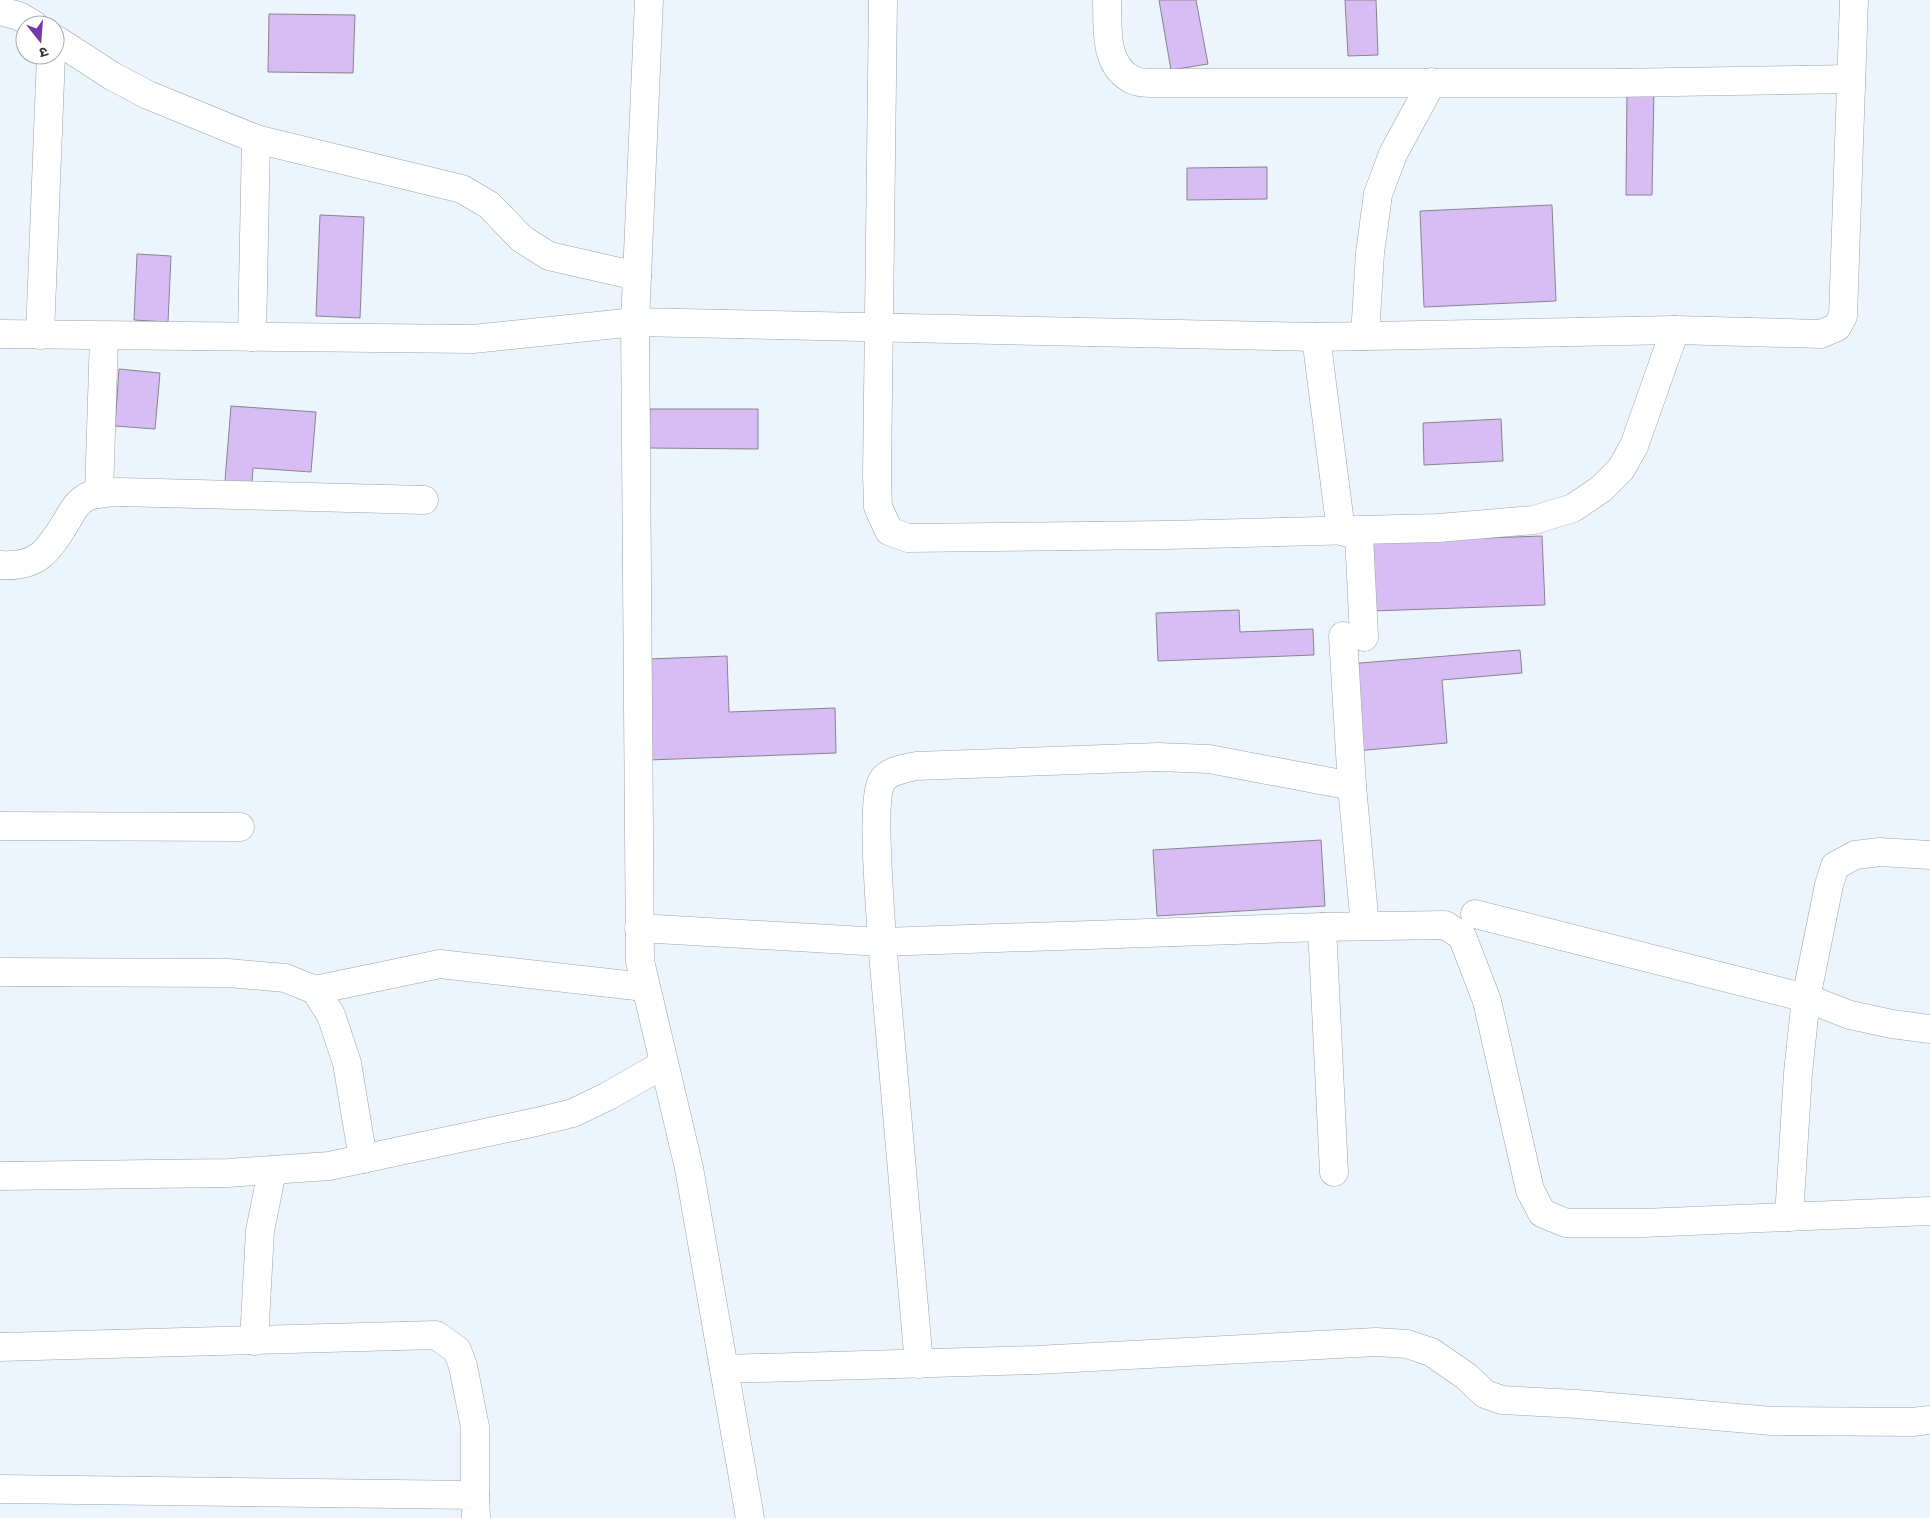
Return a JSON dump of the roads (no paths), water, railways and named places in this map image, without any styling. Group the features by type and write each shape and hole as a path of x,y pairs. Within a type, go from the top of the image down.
{"street":[{"path":"648,0 635,322 640,961 689,1168 750,1518"},
{"path":"883,0 878,328 878,507 889,531 908,538 1167,535 1438,528 1534,520 1573,508 1601,489 1621,469 1634,446 1675,330"},
{"path":"1107,0 1108,45 1117,67 1133,81 1167,83 1614,82 1851,79"},
{"path":"0,334 472,339 635,322 1316,336 1675,330 1821,334 1837,327 1843,316 1854,0"},
{"path":"0,11 16,15"},
{"path":"65,45 112,76 148,95 256,139 462,189 489,205 522,239 549,256 637,276"},
{"path":"40,335 51,65"},
{"path":"1365,336 1370,253 1378,194 1393,154 1432,82"},
{"path":"252,337 256,139"},
{"path":"99,494 104,336"},
{"path":"1316,336 1341,531"},
{"path":"0,565 26,564 41,556 51,546 76,506 86,498 99,494 119,492 424,500"},
{"path":"1341,531 1359,535 1354,636 1352,786 1365,926"},
{"path":"919,1364 882,942 876,804 882,781 894,771 916,766 1158,757 1210,760 1352,786"},
{"path":"0,826 240,827"},
{"path":"1789,1217 1798,1073 1806,998 1828,884 1835,866 1855,855 1880,852 1930,855"},
{"path":"1475,914 1806,998 1850,1016 1930,1029"},
{"path":"639,928 882,942 1446,924 1462,936 1487,1001 1530,1190 1542,1213 1566,1223 1643,1223 1930,1211"},
{"path":"1322,927 1334,1172"},
{"path":"0,972 228,973 285,978 315,990 440,964 645,986"},
{"path":"315,990 331,1015 347,1063 363,1159"},
{"path":"0,1176 228,1174 329,1166 573,1113 608,1096 664,1064"},
{"path":"254,1341 260,1231 272,1170"},
{"path":"0,1347 436,1335 457,1350 463,1366 475,1427 475,1506 0,1489"},
{"path":"724,1369 1036,1360 1376,1342 1407,1344 1431,1352 1466,1376 1485,1394 1502,1400 1577,1404 1772,1421 1912,1422 1930,1420"}]}
